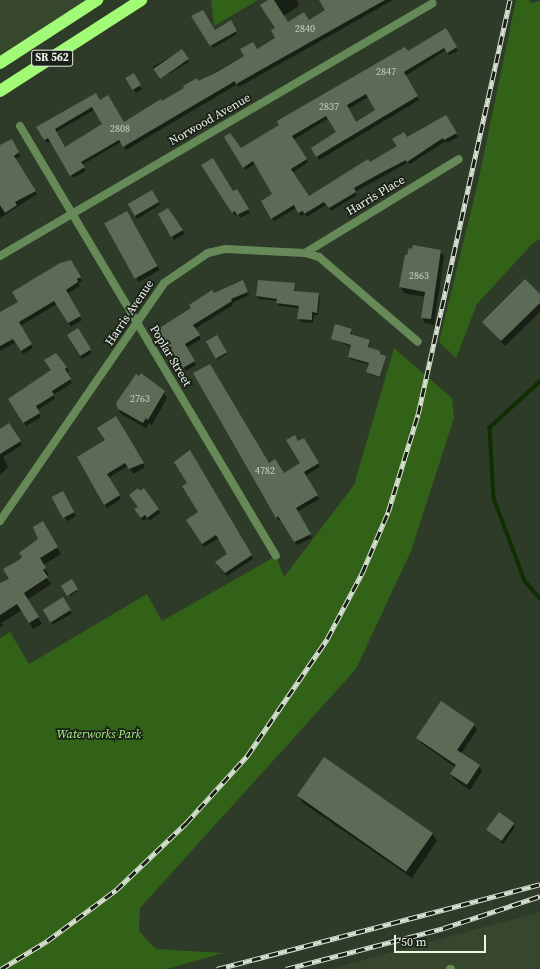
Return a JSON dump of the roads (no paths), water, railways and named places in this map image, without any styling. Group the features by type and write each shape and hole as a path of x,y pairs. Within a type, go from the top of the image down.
{"highway":[{"name":"SR 562","path":"0,63 97,0"},
{"name":"SR 562","path":"0,91 141,0"},
{"path":"105,24 149,0"}],"street":[{"name":"Norwood Avenue","path":"0,256 433,3"},
{"name":"Poplar Street","path":"20,126 71,215 276,556"},
{"name":"Harris Place","path":"305,253 459,159"},
{"name":"Harris Avenue","path":"0,521 164,283 208,253 226,249 305,253 320,257 418,342"}],"waterway":[{"path":"540,382 490,428 494,498 525,581 540,598"}],"railway":[{"path":"1,969 47,941 116,890 186,823 247,756 327,639 362,573 388,512 418,414 510,0"},
{"path":"217,969 540,884"},
{"path":"286,969 444,928 540,896"}],"park label":[{"name":"Waterworks Park","path":"99,735"}]}
